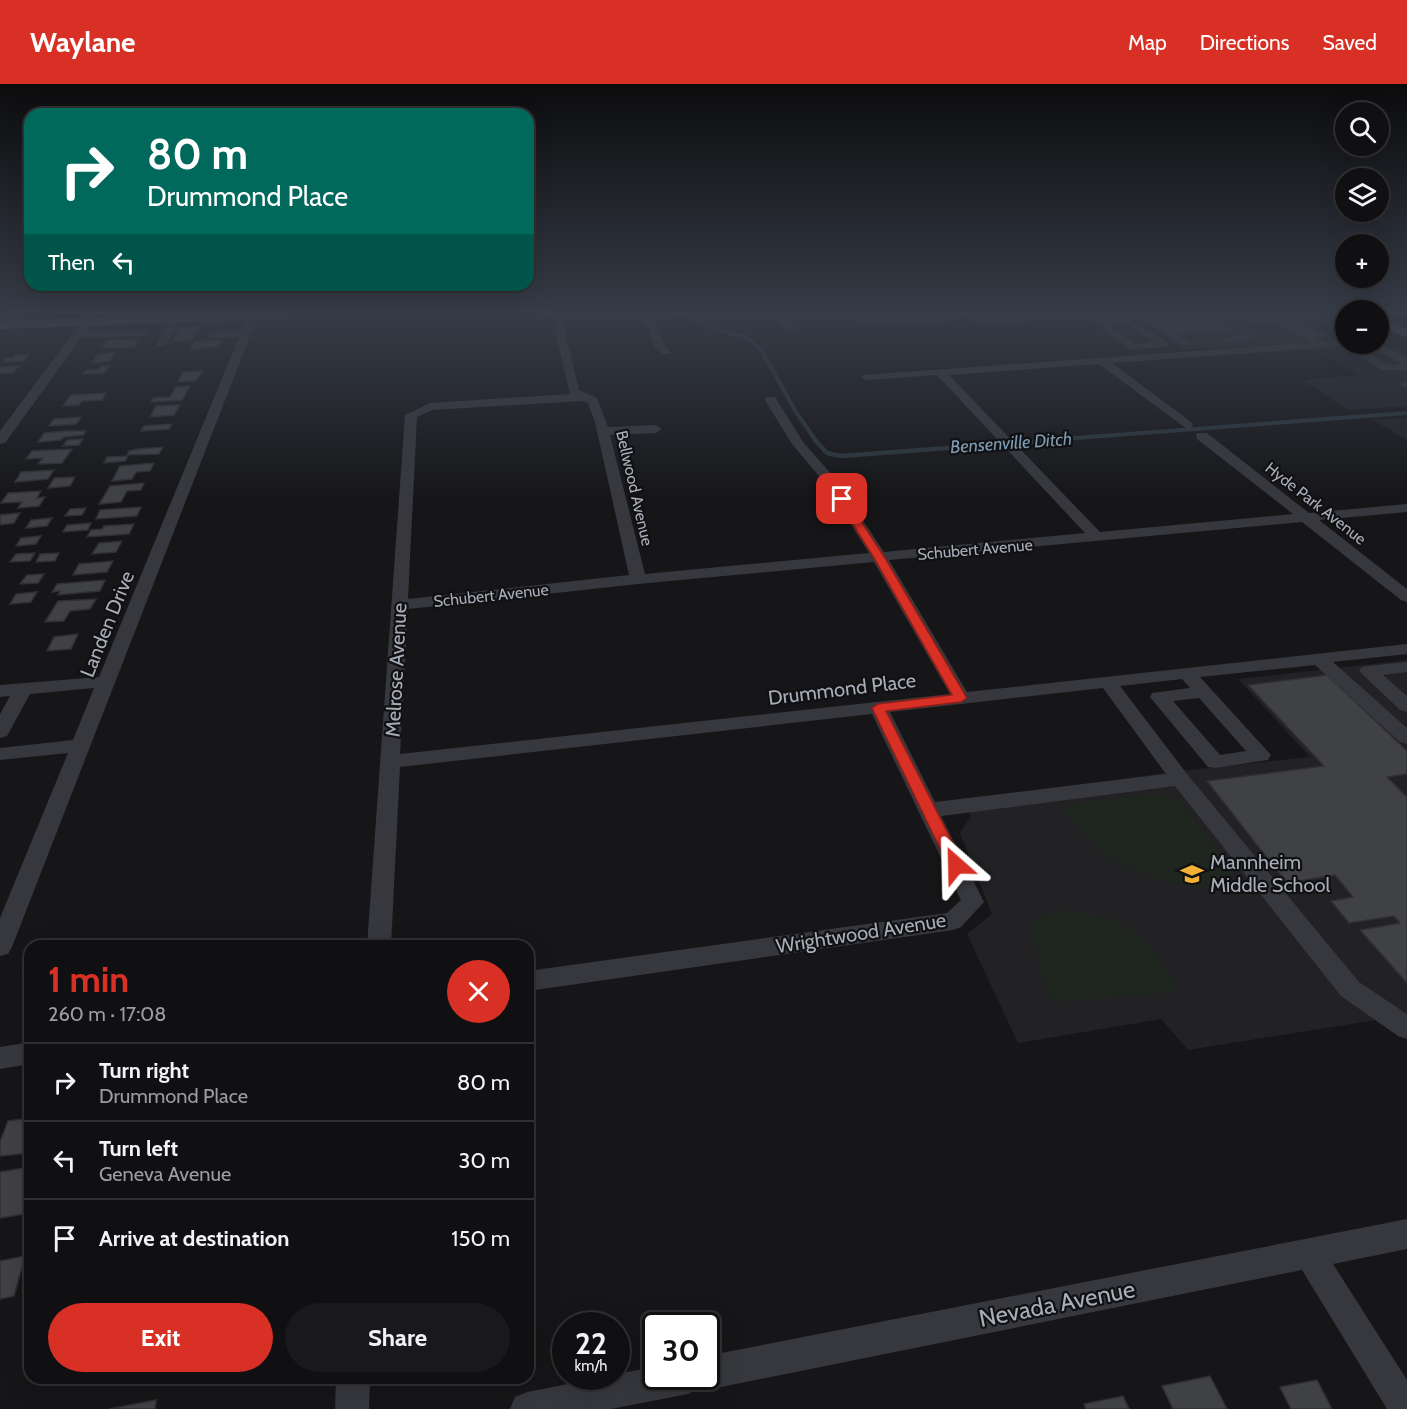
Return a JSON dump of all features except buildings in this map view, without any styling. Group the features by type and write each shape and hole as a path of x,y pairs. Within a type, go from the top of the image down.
{"street":[{"path":"1,437 47,375"},
{"name":"Landen Drive","path":"0,947 229,375"},
{"name":"Bellwood Avenue","path":"570,375 574,392 593,401 604,431 638,579"},
{"path":"867,376 884,375"},
{"path":"943,375 1098,538"},
{"path":"1121,375 1187,425"},
{"name":"Melrose Avenue","path":"379,940 411,415 430,407 582,397"},
{"path":"771,400 798,444 829,480 880,558 961,698"},
{"path":"604,431 656,429"},
{"name":"Hyde Park Avenue","path":"1203,436 1407,597"},
{"name":"Schubert Avenue","path":"400,604 638,579 1407,508"},
{"name":"Drummond Place","path":"390,762 1407,649"},
{"path":"1319,658 1407,738"},
{"path":"1407,667 1368,671 1407,706"},
{"path":"1186,673 1261,755 1215,762 1160,698 1203,692"},
{"path":"1107,681 1180,779 1350,989 1407,1028"},
{"path":"0,691 106,682"},
{"path":"0,732 23,689"},
{"name":"Wrightwood Avenue","path":"534,980 953,921 973,902 930,810 878,708"},
{"path":"0,754 81,745"},
{"path":"930,810 1180,779"},
{"path":"0,1058 24,1054"},
{"name":"Nevada Avenue","path":"720,1370 1407,1234"},
{"path":"1310,1253 1406,1409"},
{"path":"352,1409 353,1384"},
{"path":"527,1409 642,1386"}],"shaded area":[{"path":"1358,375 1407,375 1407,406 1349,410 1302,380"},
{"path":"1407,418 1407,440 1373,420"},
{"name":"Mannheim Middle School","path":"1407,660 1407,1015 1188,1050 1161,1019 1018,1043 967,934 992,914 960,833 971,816 962,800 1181,771 1310,757 1238,679"},
{"path":"1158,793 1181,802 1235,873 1218,883 1201,886 1178,883 1142,873 1126,866 1097,847 1072,821 1062,805"},
{"path":"1064,911 1105,918 1135,933 1157,956 1179,991 1060,1002 1046,994 1031,924 1047,914"}],"waterway":[{"name":"Bensenville Ditch","path":"775,375 816,441"},
{"name":"Bensenville Ditch","path":"1035,441 1407,413"},
{"name":"Bensenville Ditch","path":"815,440 827,453 841,456 1055,440"}],"place":[{"name":"Mannheim Middle School","path":"1192,874"}],"route":[{"path":"842,499 880,558 961,698 878,708 956,865"}]}
